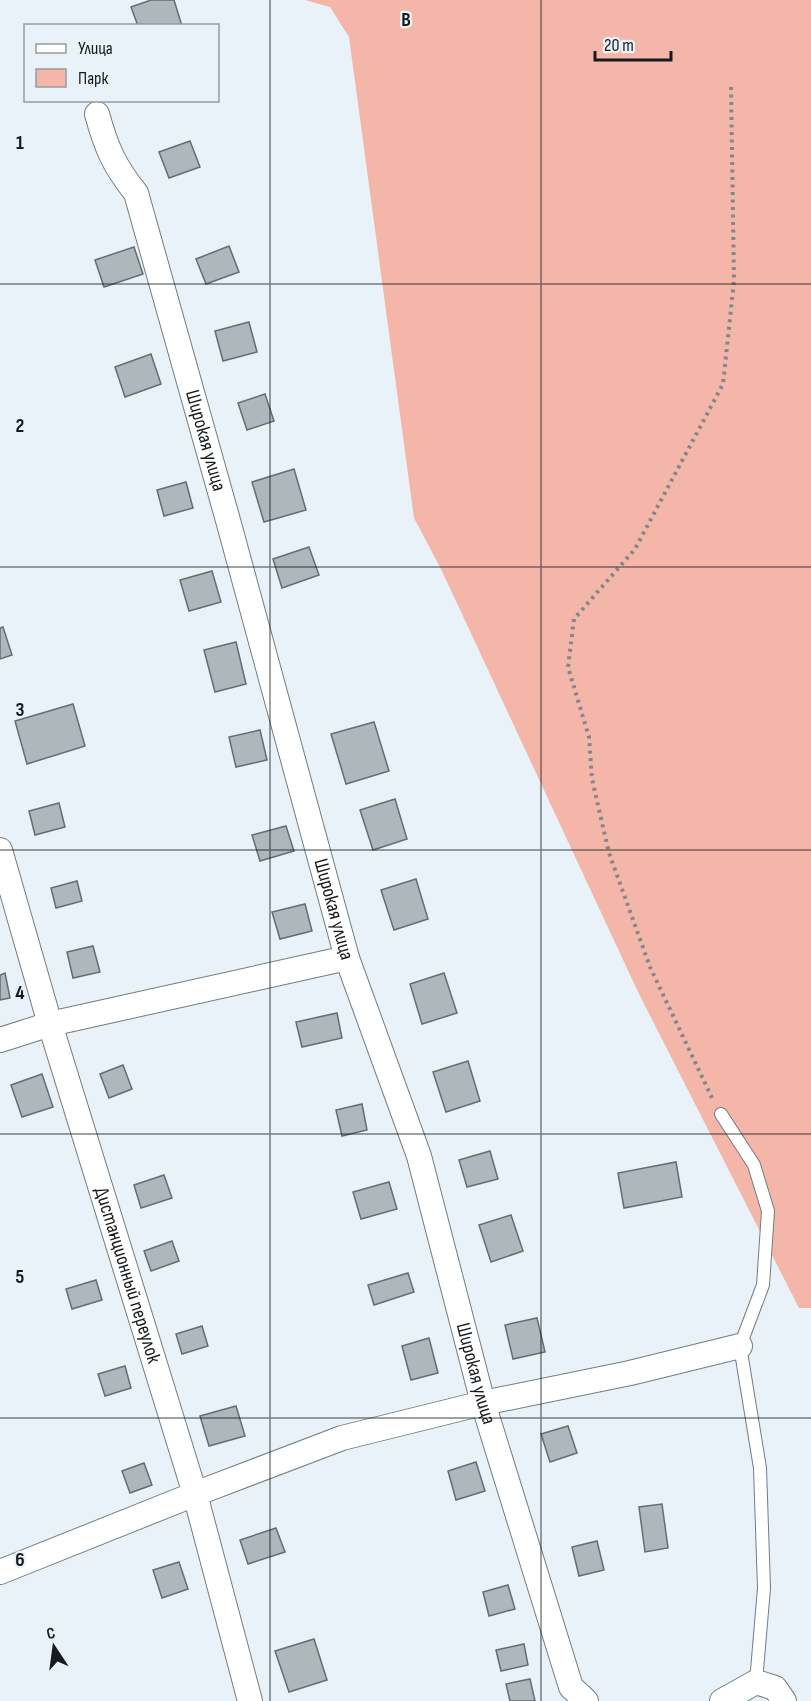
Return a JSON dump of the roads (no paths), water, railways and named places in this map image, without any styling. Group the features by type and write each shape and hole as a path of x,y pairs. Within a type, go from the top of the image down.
{"street":[{"name":"Широкая улица","path":"97,114 108,150 120,174 136,193 347,958 419,1156 483,1403 571,1687 586,1701"},
{"name":"Дистанционный переулок","path":"0,850 50,1024 195,1494 250,1701"},
{"path":"0,1040 50,1024 347,958"},
{"path":"0,1572 342,1438 483,1403 630,1373 740,1346"},
{"path":"722,1701 756,1682 775,1688 784,1701"}],"lane":[{"path":"721,1114 754,1165 768,1211 763,1285 740,1346 760,1468 764,1588 756,1682"}]}
